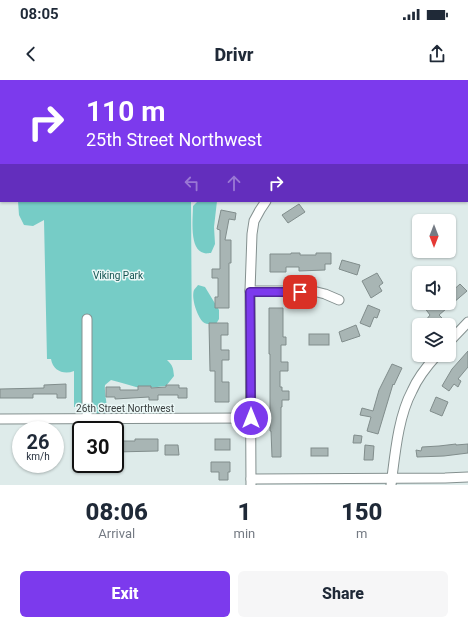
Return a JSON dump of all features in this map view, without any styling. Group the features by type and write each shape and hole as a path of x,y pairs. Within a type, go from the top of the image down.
{"street":[{"path":"265,202 254,221 252,234 250,292 251,482 392,482 468,477"},
{"path":"250,292 313,292 325,294 339,300"},
{"path":"87,319 87,419"},
{"path":"456,335 468,322"},
{"path":"392,482 400,425 411,392 418,379 431,362"},
{"name":"26th Street Northwest","path":"0,419 251,418"}],"green space":[{"name":"Viking Park","path":"18,202 191,202 192,360 167,360 172,367 174,376 166,386 139,388 111,380 105,385 107,406 106,413 93,413 91,407 74,407 74,371 60,371 54,366 51,359 47,359 44,220 33,226 24,225 19,215"},
{"path":"197,202 217,202 214,227 215,244 211,253 199,251 196,246 193,233 193,206"},
{"path":"198,285 205,287 219,310 219,319 216,324 204,323 199,316 193,298 194,290"}],"building":[{"path":"299,204 305,212 288,223 282,215"},
{"path":"221,210 236,213 235,220 229,219 225,240 231,240 231,263 229,263 229,308 215,308 215,297 218,297 218,278 212,278 212,269 220,269 220,230 217,229"},
{"path":"300,253 300,255 316,255 316,253 331,253 331,264 325,264 325,270 299,271 299,267 286,267 286,272 270,272 270,254"},
{"path":"342,260 360,265 357,275 339,269"},
{"path":"377,273 383,283 379,286 382,291 371,298 362,281"},
{"path":"460,284 467,291 456,300 456,288"},
{"path":"368,305 380,310 377,318 374,317 370,327 360,323"},
{"path":"269,308 283,308 283,337 286,337 286,345 281,345 281,362 288,362 288,371 280,371 280,387 282,387 282,391 289,391 289,400 282,400 281,407 281,457 272,457 270,431"},
{"path":"426,310 445,310 439,315 442,318 428,318 430,315"},
{"path":"209,323 228,323 228,335 221,335 221,350 229,350 229,360 222,360 222,382 229,382 229,402 215,402 215,371 210,371"},
{"path":"356,325 360,336 342,342 339,332"},
{"path":"309,334 329,334 329,345 309,345"},
{"path":"468,351 468,367 458,379 461,381 458,387 454,384 449,391 442,386 452,369"},
{"path":"392,364 402,368 394,385 393,384 378,434 367,431 371,417 360,415 362,408 373,411 379,390"},
{"path":"66,384 66,398 57,398 57,394 33,394 33,398 0,398 0,389 44,388 44,385"},
{"path":"166,385 179,385 179,388 187,388 187,398 178,398 178,395 158,395 158,400 149,400 149,397 115,399 115,397 106,397 106,387 120,387 120,390 138,390 138,386 151,386 151,388 166,387"},
{"path":"436,397 448,402 442,416 430,411"},
{"path":"354,435 362,436 361,443 353,443"},
{"path":"135,439 158,439 158,451 124,452 124,441 135,441"},
{"path":"215,439 230,439 230,450 215,450"},
{"path":"468,444 468,453 417,457 416,450 421,451 422,447"},
{"path":"165,445 178,445 179,455 165,455"},
{"path":"365,445 374,446 373,460 364,460"},
{"path":"311,448 328,448 328,456 311,456"},
{"path":"211,462 230,462 228,480 219,480 219,472 211,472"}],"route":[{"path":"251,418 250,292 300,292"}]}
